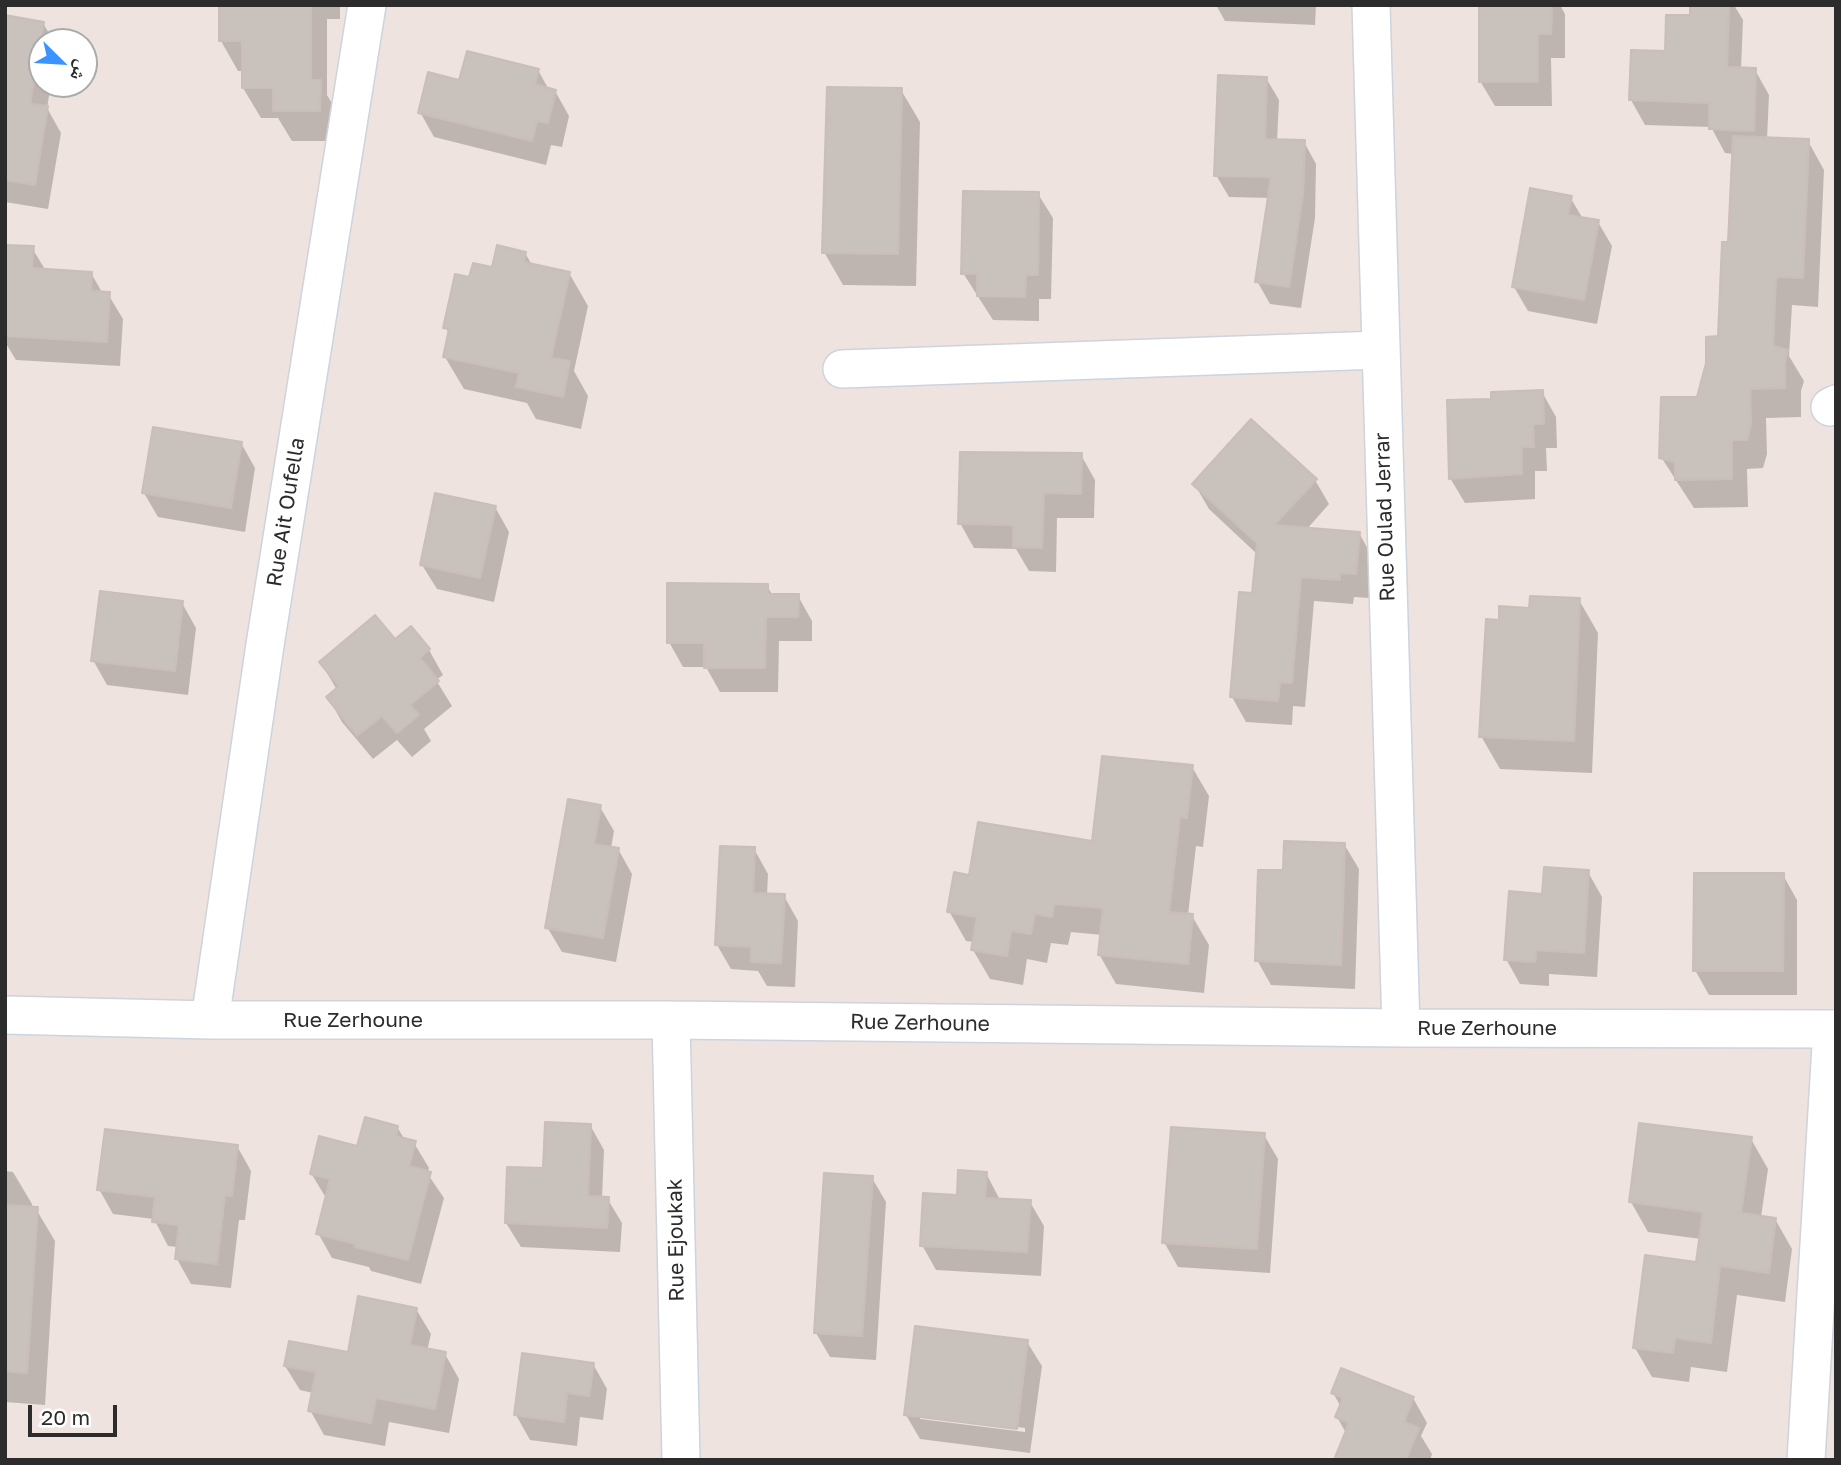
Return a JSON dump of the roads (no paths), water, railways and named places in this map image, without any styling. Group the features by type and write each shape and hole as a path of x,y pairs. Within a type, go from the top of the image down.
{"street":[{"name":"Rue Ait Oufella","path":"210,1020 267,631 368,5"},
{"name":"Rue Oulad Jerrar","path":"1371,5 1401,1028"},
{"path":"842,369 1380,350"},
{"name":"Rue Zerhoune","path":"5,1015 210,1020 671,1020 1401,1028 1834,1029"},
{"name":"Rue Ejoukak","path":"671,1020 681,1460"},
{"path":"1806,1460 1834,1029"}]}
